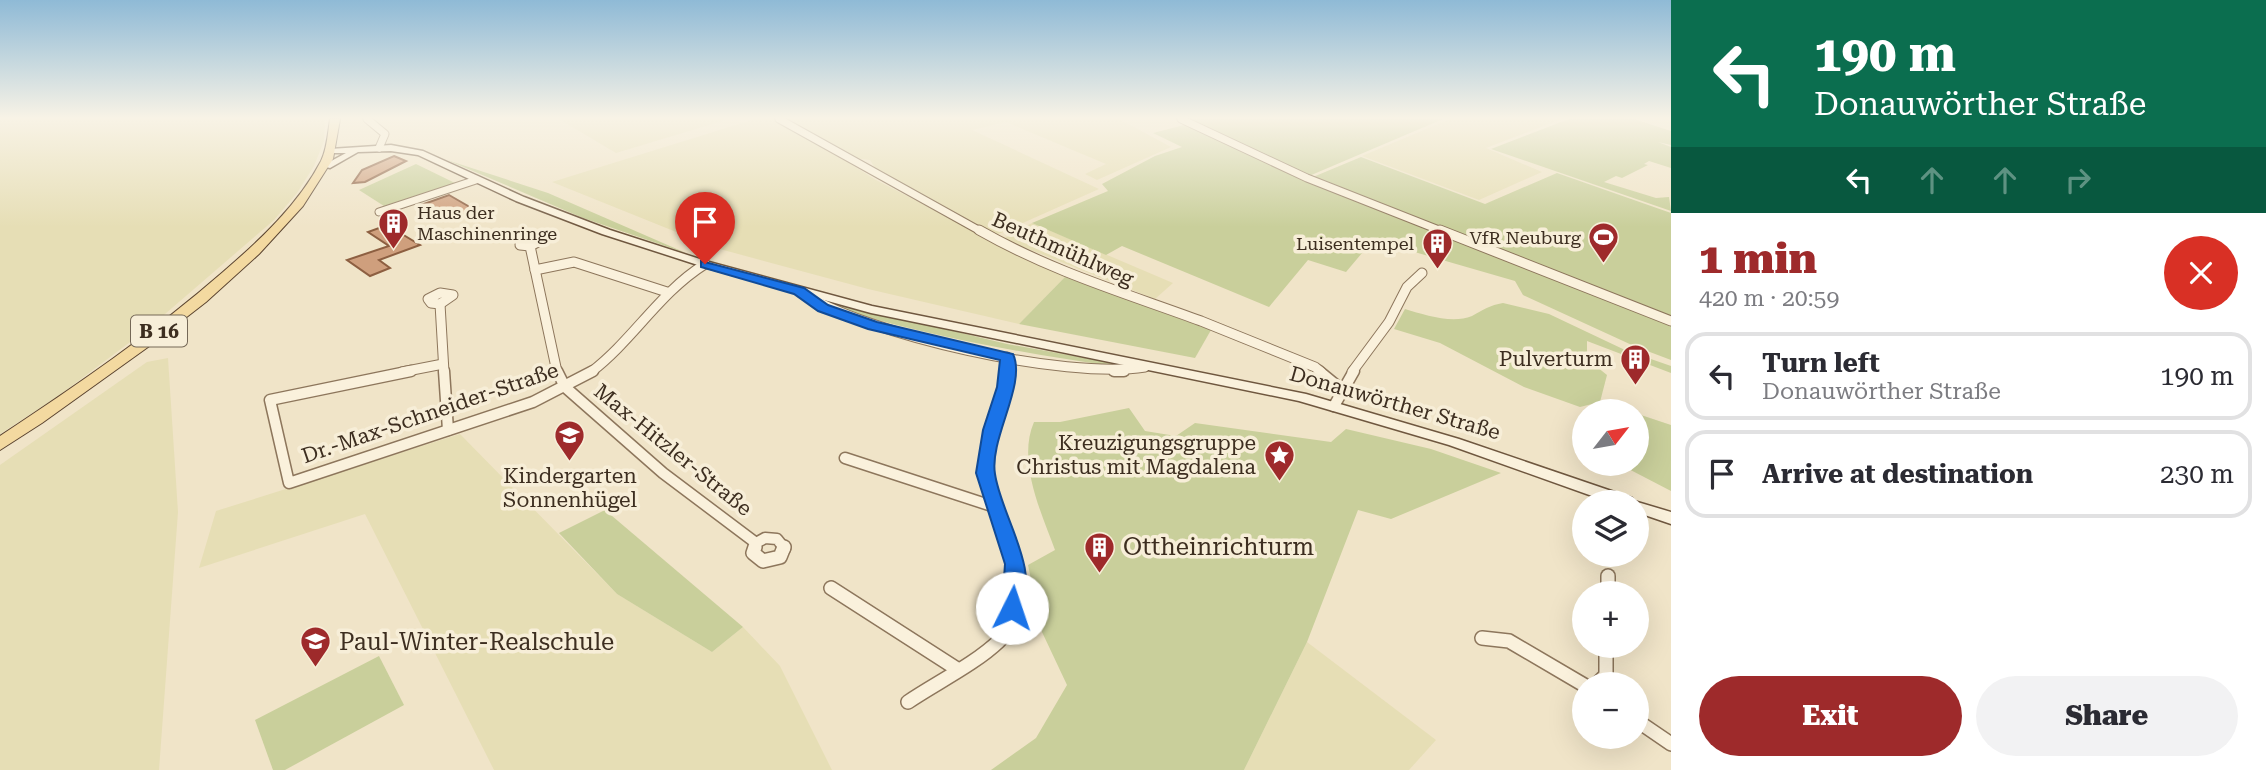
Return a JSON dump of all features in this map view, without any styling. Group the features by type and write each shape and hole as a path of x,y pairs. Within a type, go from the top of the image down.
{"main road":[{"name":"B 16","path":"0,444 123,359 230,273 303,201 327,166 331,155"},
{"path":"327,166 357,155"},
{"name":"Donauwörther Straße","path":"424,155 476,180 606,232 799,291 884,312 1334,406 1506,459 1593,490"},
{"path":"1649,510 1671,518"}],"street":[{"name":"Beuthmühlweg","path":"844,155 1020,253 1094,285 1200,321 1315,367 1341,388"},
{"path":"1259,155 1320,183 1671,321"},
{"path":"379,212 476,180"},
{"path":"530,246 558,376 565,387"},
{"path":"535,270 574,262 667,292"},
{"name":"Dr.-Max-Schneider-Straße","path":"443,364 270,400 289,483 447,430 565,387 586,376 610,357 685,275 705,264"},
{"path":"1334,406 1341,388 1387,325 1413,278 1422,273"},
{"name":"Donauwörther Straße","path":"799,291 823,308 873,326 1007,357 1119,371 1145,367"},
{"path":"440,304 447,430"},
{"path":"908,702 1001,640 1012,608 1015,564 985,473 991,430 1005,387 1007,357"},
{"name":"Max-Hitzler-Straße","path":"565,387 663,474 756,542"},
{"path":"845,458 995,507"},
{"path":"1608,576 1608,581"},
{"path":"831,588 957,669"},
{"path":"1482,638 1509,641 1572,678"},
{"path":"1649,729 1671,744"}],"shaded area":[{"path":"0,155 318,155 297,193 274,220 150,327 57,397 0,434"},
{"path":"639,155 836,155 876,180 1065,277 1019,324 868,289 716,248 552,182"},
{"path":"846,155 1026,155 1099,189 996,235 875,168 870,160"},
{"path":"1084,155 1153,155 1097,180 1085,174 1106,164"},
{"path":"1502,155 1542,172 1479,200 1362,156"},
{"path":"1032,223 1173,283 1155,299 1003,239"},
{"path":"168,358 178,512 159,770 0,770 0,465 147,362"},
{"path":"460,434 617,594 712,652 743,627 780,666 832,770 494,770 365,514 199,568 216,511"},
{"path":"1307,642 1436,740 1409,770 1244,770"}],"green space":[{"path":"1359,155 1309,176 1671,325 1671,360 1523,295 1515,281 1373,240 1346,272 1308,260 1269,307 1122,246 1106,255 1032,223 1108,191 1102,184 1155,156"},
{"path":"1508,155 1671,155 1671,168 1649,161 1644,164 1648,165 1622,178 1616,176 1604,182 1656,198 1669,197 1671,211"},
{"name":"VfR Neuburg","path":"1361,157 1485,204 1557,173 1671,213 1671,316 1313,177"},
{"path":"447,160 548,193 686,253 583,218"},
{"path":"416,164 455,183 384,206 359,190"},
{"path":"1065,277 1211,330 1195,358 1019,324"},
{"path":"820,299 1007,344 1118,364 1117,367 966,341 891,324 817,302"},
{"path":"1503,303 1549,314 1625,350 1671,366 1671,373 1587,341 1587,359 1607,375 1601,399 1572,399 1572,404 1524,387 1440,343 1394,329 1405,309 1438,318 1456,319 1472,316 1490,306"},
{"path":"1129,408 1145,431 1176,436 1195,423 1331,442 1346,429 1431,449 1501,473 1391,519 1358,510 1307,642 1244,770 991,770 1036,738 1067,685 1042,632 1028,565 1055,550 1029,470 1029,437 1034,422 1060,422"},
{"path":"1649,418 1671,425 1671,491 1642,476 1649,476"},
{"path":"605,510 743,627 712,652 617,594 559,533"},
{"path":"379,656 404,705 285,770 273,770 255,720"}],"building":[{"path":"394,156 406,161 365,182 353,183 362,170"},
{"path":"449,195 475,210 450,220 421,205"},
{"name":"Haus der Maschinenringe","path":"387,225 420,245 379,260 390,268 370,276 347,260 389,246 368,232"}],"place":[{"name":"Haus der Maschinenringe","path":"394,250"},
{"name":"VfR Neuburg","path":"1604,265"},
{"name":"Luisentempel","path":"1437,271"},
{"name":"Pulverturm","path":"1636,386"},
{"name":"Kindergarten Sonnenhügel","path":"570,463"},
{"name":"Kreuzigungsgruppe Christus mit Magdalena","path":"1279,482"},
{"name":"Ottheinrichturm","path":"1100,574"},
{"name":"Paul-Winter-Realschule","path":"316,669"}],"route":[{"path":"705,264 799,291 808,300 823,308 873,326 1007,357 1005,387 991,430 985,473 1015,564 1012,608"}]}
